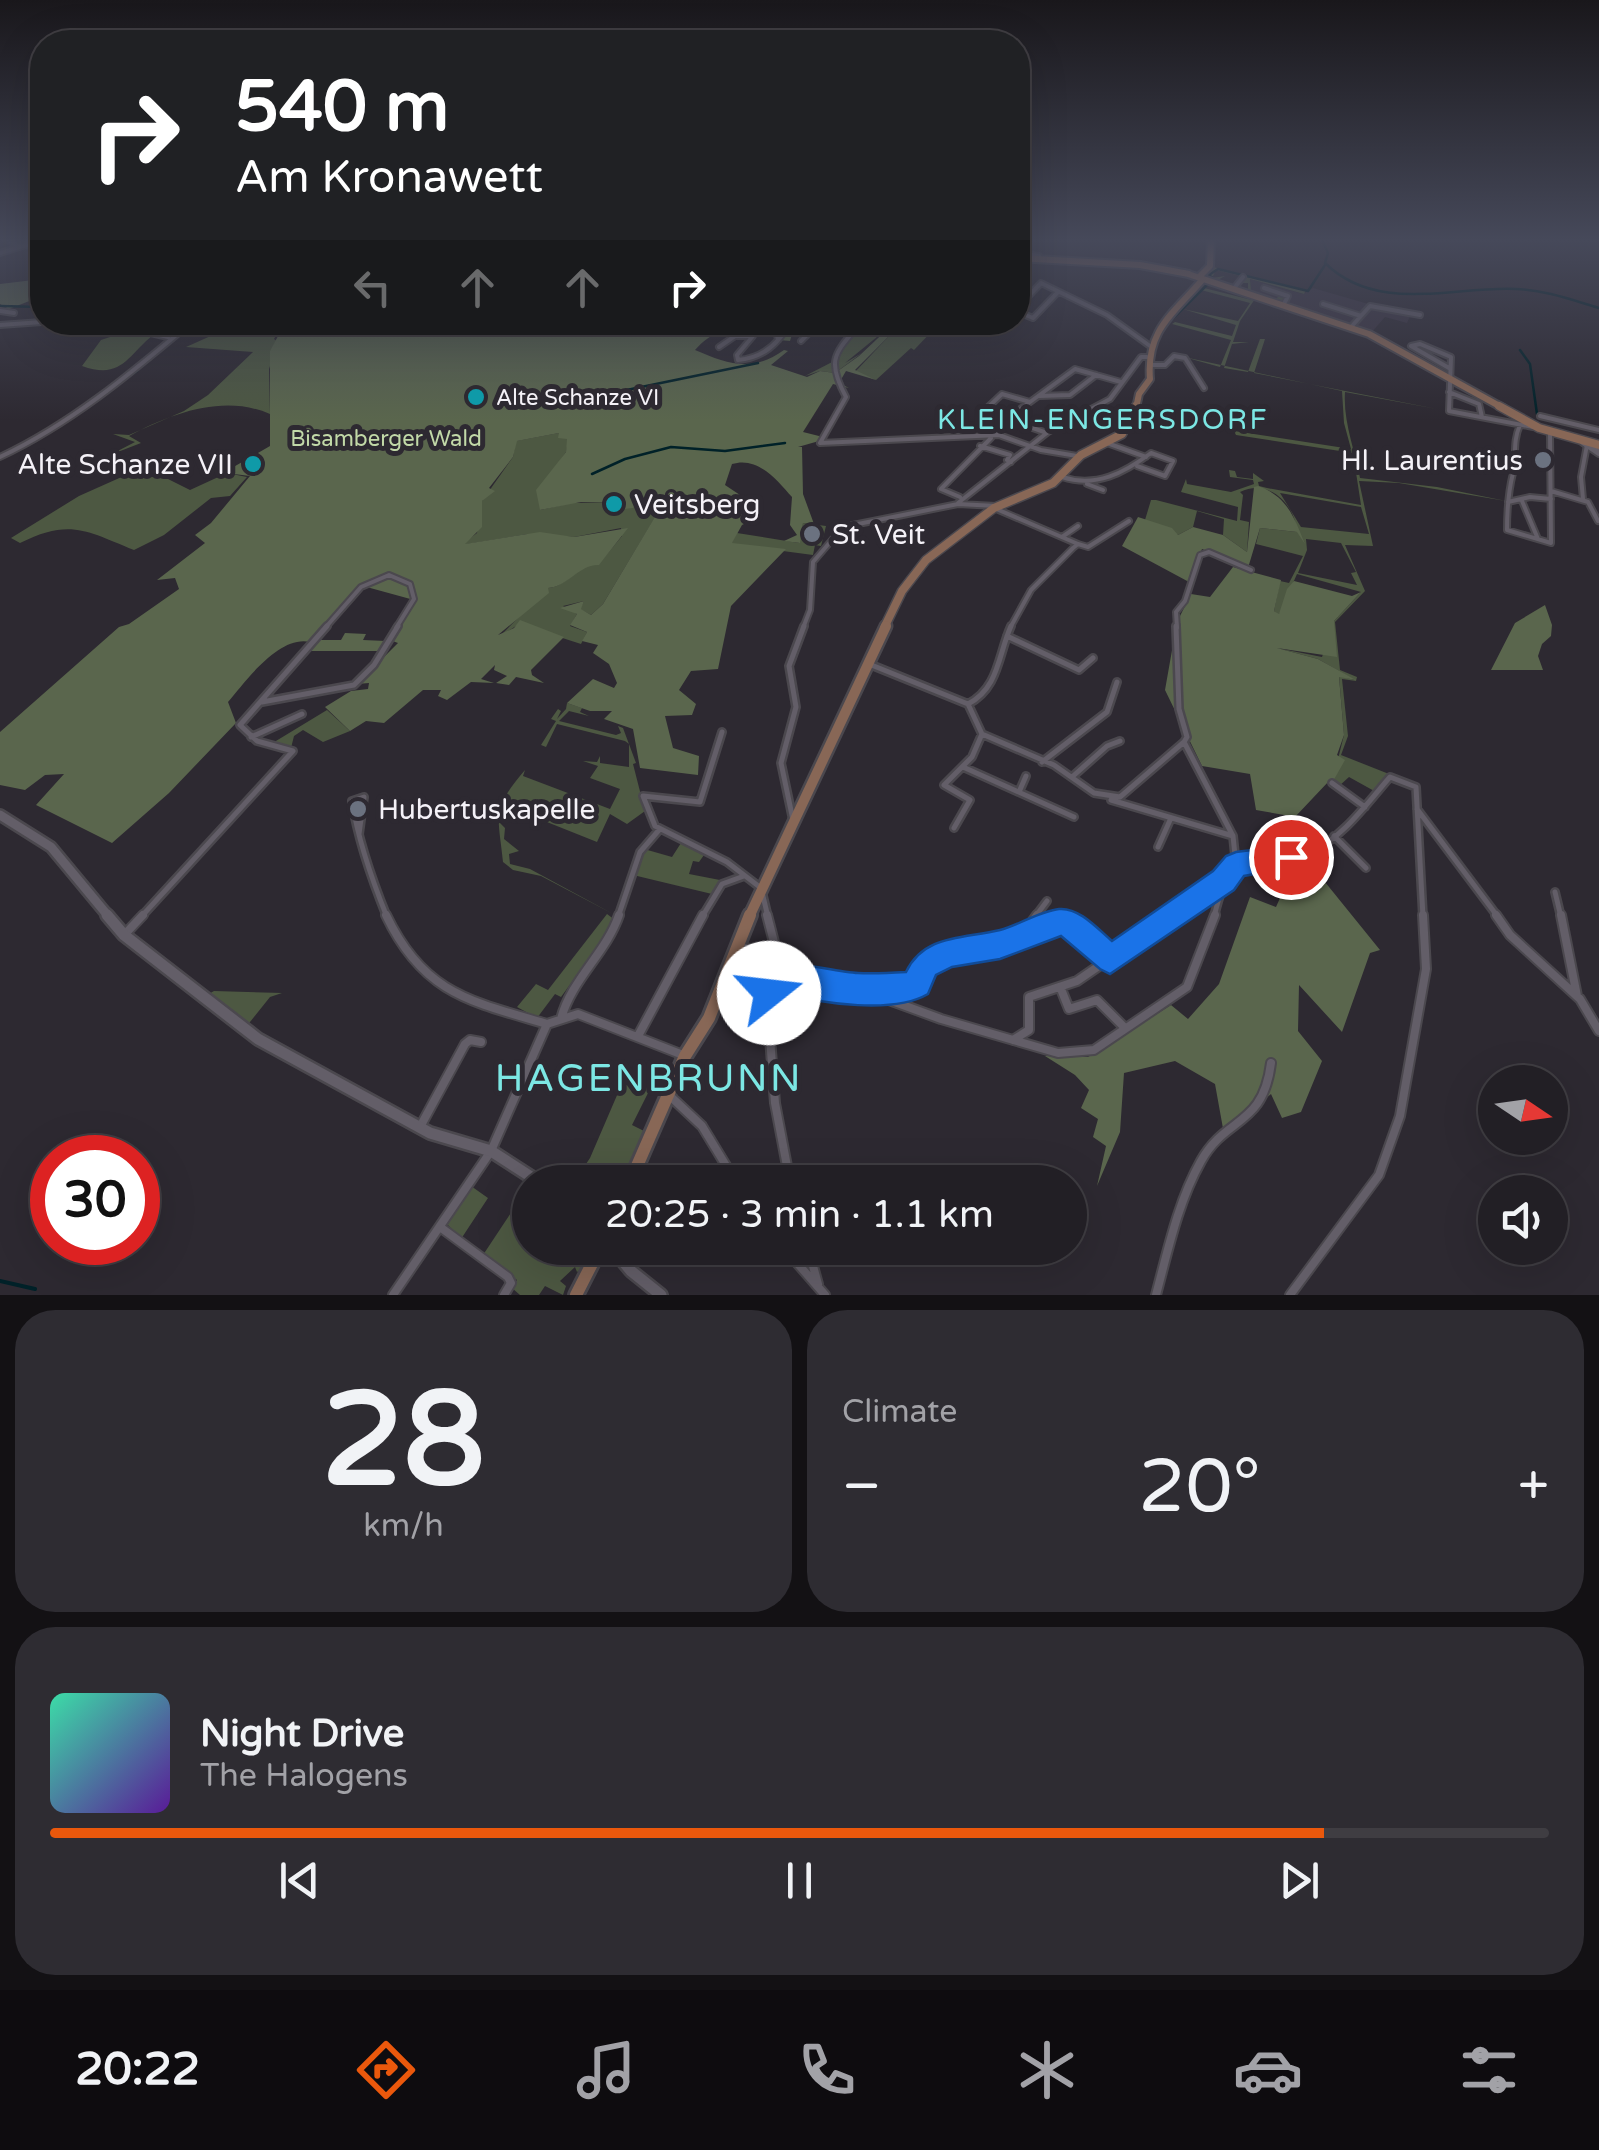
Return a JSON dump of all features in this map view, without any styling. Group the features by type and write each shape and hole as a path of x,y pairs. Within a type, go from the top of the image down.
{"main road":[{"path":"638,1165 686,1056 709,1018 761,888 896,602 920,567 995,507 1062,477 1078,457 1128,426 1140,392 1149,380 1150,346 1157,331 1182,300"},
{"path":"1274,300 1370,334 1448,372 1544,430 1599,445"},
{"path":"576,1295 591,1265"}],"street":[{"path":"1030,316 1033,318 1050,300"},
{"path":"1076,300 1112,318 1150,346"},
{"path":"1324,304 1361,316"},
{"path":"1351,327 1370,306 1420,314"},
{"path":"0,313 14,313"},
{"path":"0,325 30,323"},
{"path":"158,335 170,338"},
{"path":"0,458 42,437 109,392 143,367 174,335"},
{"path":"777,335 778,342"},
{"path":"719,347 735,336 753,336 737,356 743,360 778,342 782,335"},
{"path":"801,341 807,335"},
{"path":"852,335 834,360 835,382 846,397 820,443 995,435 1078,457"},
{"path":"1448,372 1411,346 1423,345 1451,357 1448,412 1544,430"},
{"path":"793,820 781,763 796,707 789,666 810,610 813,562 842,527 887,522 959,500 1046,433 1110,399 1142,357 1163,366 1173,356 1183,358 1204,388"},
{"path":"1121,382 1075,369 1007,419 941,488 959,500 995,507 1088,547 1128,522"},
{"path":"1039,396 1058,400 1080,392 1096,375"},
{"path":"1448,392 1479,404 1482,417"},
{"path":"1030,402 1001,394 986,407 1046,433"},
{"path":"1088,410 1128,426"},
{"path":"1520,425 1512,443 1514,471 1508,487 1507,530 1551,543 1550,461 1540,416 1599,430"},
{"path":"1579,440 1599,453"},
{"path":"1106,443 1173,460 1167,475 1137,466"},
{"path":"980,446 1010,456 1007,460 1012,462"},
{"path":"1072,482 1121,474 1137,466 1158,446"},
{"path":"1588,446 1581,477 1583,499 1598,522"},
{"path":"1062,477 1103,490"},
{"path":"1100,479 1108,484"},
{"path":"1550,491 1583,499"},
{"path":"1508,502 1533,496 1551,499"},
{"path":"1522,501 1538,540"},
{"path":"1062,537 1078,526"},
{"path":"968,704 983,696 992,684 1008,636 1032,589 1078,544"},
{"path":"1103,796 1120,797 1187,736 1179,708 1176,612 1185,601 1202,554 1209,552 1251,570"},
{"path":"124,935 292,750 251,737 240,725 362,587 390,575 410,584 414,599 374,665 354,685 262,702"},
{"path":"1008,636 1078,670 1094,658"},
{"path":"866,662 968,704 982,734 1072,777 1080,786 1233,836"},
{"path":"1042,762 1107,712 1118,682"},
{"path":"251,737 302,714"},
{"path":"722,732 700,802 643,796 648,816 660,829 727,862 761,888 777,954 768,1012 774,1103 787,1165"},
{"path":"954,828 970,800 944,785 963,767 982,734"},
{"path":"1072,777 1107,746 1120,741"},
{"path":"1184,742 1233,836 1236,865"},
{"path":"963,767 1074,817"},
{"path":"1018,792 1026,776"},
{"path":"1013,1040 1030,1030 1029,997 1061,989 1090,974 1219,882 1236,865 1302,856 1323,844 1365,807 1390,777 1416,786 1416,806 1421,818 1514,940 1577,996 1599,1030"},
{"path":"1332,784 1365,807"},
{"path":"359,834 364,797 352,801 354,825 374,885 417,968 484,1003 548,1024 578,1014 686,1056"},
{"path":"0,815 51,847 124,935 258,1039 420,1128 491,1151 513,1165"},
{"path":"1158,847 1171,818"},
{"path":"1290,1295 1376,1181 1400,1116 1426,977 1421,818"},
{"path":"1304,827 1323,844"},
{"path":"561,1019 564,1005 611,935 644,846 660,829"},
{"path":"1334,836 1366,868"},
{"path":"637,1038 714,894 722,884 744,876"},
{"path":"859,989 1013,1040 1076,1054 1094,1050 1124,1027 1160,1009 1187,987 1211,930 1219,882"},
{"path":"1555,892 1578,986 1577,996"},
{"path":"1021,936 1047,901"},
{"path":"774,974 804,983 859,989 910,988 917,983 923,967 940,956 1066,923 1110,959"},
{"path":"737,946 777,954"},
{"path":"1061,989 1069,1009 1098,1000 1124,1027"},
{"path":"393,1295 491,1151 548,1024"},
{"path":"420,1128 464,1044 470,1040 481,1042"},
{"path":"1156,1295 1173,1229 1203,1156 1256,1108 1270,1083 1270,1063"},
{"path":"670,1096 702,1126 726,1165"},
{"path":"440,1227 508,1277 511,1283 504,1295"},
{"path":"626,1265 662,1295"},
{"path":"799,1265 822,1291"},
{"path":"814,1265 822,1291"}],"shaded area":[{"path":"1278,300 1356,300 1410,316 1407,323 1385,317 1371,333"}],"green space":[{"path":"0,300 30,300 9,309"},
{"path":"1240,300 1254,300 1240,321 1233,342 1249,342 1232,344 1225,366 1221,365 1231,340 1172,324 1232,336 1236,325 1183,309 1238,321 1250,303"},
{"path":"153,335 115,368 95,370 82,366 101,340"},
{"path":"213,335 276,335 274,339 278,342 269,369 270,414 235,406 198,409 166,419 208,395 253,352 186,347"},
{"name":"Bisamberger Wald","path":"279,335 713,335 695,350 718,359 750,364 784,350 788,351 771,365 807,377 820,371 835,373 881,335 890,335 855,370 876,380 846,371 839,383 849,388 833,384 803,432 819,436 819,441 798,447 802,447 803,494 814,524 803,523 800,543 784,541 797,535 790,525 792,497 758,466 732,464 725,485 758,507 762,515 742,525 732,543 786,549 731,606 718,669 691,671 679,690 696,704 692,715 665,716 673,748 699,756 698,775 640,768 633,729 604,719 612,711 590,711 567,703 593,679 614,688 617,683 609,664 593,653 598,645 582,641 587,632 570,625 577,614 560,608 584,601 581,609 591,615 603,604 659,510 639,501 633,508 614,510 610,502 581,502 540,510 536,490 566,452 567,439 558,438 559,433 517,441 513,457 489,488 495,491 482,501 482,527 465,544 540,532 574,537 628,528 599,565 585,568 562,584 548,588 549,593 498,635 514,628 520,620 564,637 531,670 544,683 516,677 509,685 496,683 507,676 494,670 495,665 481,679 494,683 471,682 447,700 438,696 441,690 423,690 384,723 366,721 350,731 325,707 351,691 368,689 369,683 357,684 398,643 390,640 397,635 393,633 414,600 363,586 310,642 287,645 254,672 228,702 236,723 169,793 112,843 36,805 64,774 45,775 25,790 0,785 0,732 119,627 179,589 175,578 157,580 205,543 195,535 211,523 250,476 234,474 230,469 270,446 270,351"},
{"name":"Bisamberger Wald","path":"780,335 792,335 790,341 779,340"},
{"path":"853,335 879,335 835,373 820,371 805,376 836,360"},
{"path":"890,335 928,335 876,380 855,372"},
{"path":"1260,339 1265,339 1254,372 1248,371"},
{"path":"1305,383 1437,409 1345,392 1360,478 1437,487 1506,501 1399,483 1359,481 1373,546 1345,545 1365,591 1335,622 1340,670 1357,677 1356,681 1342,679 1348,736 1341,755 1389,774 1376,792 1349,777 1338,787 1332,783 1344,735 1339,676 1355,680 1318,659 1277,648 1322,657 1334,621 1361,592 1297,574 1279,615 1274,611 1280,581 1289,583 1303,556 1256,544 1260,528 1297,532 1291,512 1270,491 1260,488 1240,492 1240,520 1249,522 1247,552 1223,535 1224,519 1197,511 1193,527 1178,535 1145,520 1151,500 1156,500 1237,521 1238,507 1181,492 1186,479 1187,484 1231,492 1254,484 1253,480 1230,477 1229,470 1235,471 1237,477 1253,479 1253,473 1264,481 1258,482 1259,486 1361,505 1353,453 1236,435 1234,431 1351,449 1342,391","holes":["1280,493 1361,507 1369,534 1301,527","1306,539 1341,543 1356,572 1351,573 1357,585 1298,573 1307,550"]},
{"path":"528,426 577,426 570,430 566,452 543,485 540,510 571,503 565,500 610,502 615,510 638,501 660,509 603,604 591,615 580,609 584,601 563,606 577,614 570,626 587,632 581,644 519,624 499,637 548,588 585,567 599,564 622,536 621,528 574,537 528,534 461,545 477,533 482,501 513,457 516,441 569,431"},
{"path":"143,429 129,436 141,443 110,455 135,442 113,434 129,435"},
{"path":"135,471 168,479 190,490 227,473 247,477 230,496 211,498 164,535 134,550 78,530 52,531 20,543 11,538 79,496"},
{"path":"1254,487 1283,502 1305,544 1297,532 1260,528 1248,568 1202,549 1189,582 1122,546 1138,517 1172,528 1178,535 1193,527 1223,535 1247,552"},
{"path":"803,523 826,526 821,546 815,545 813,555 731,544 737,533 799,543"},
{"path":"1233,567 1281,580 1274,611 1279,614 1287,589 1294,581 1352,596 1361,592 1334,621 1337,657 1277,648 1318,659 1356,680 1339,677 1344,735 1337,755 1345,760 1332,783 1329,781 1295,817 1256,810 1250,774 1202,766 1165,690 1177,622 1191,594 1210,597"},
{"path":"1545,605 1552,625 1551,636 1542,644 1538,656 1543,670 1491,670 1515,623"},
{"path":"345,633 366,634 363,640 386,641 381,651 310,651 319,640 341,640"},
{"path":"567,703 582,708 580,712 589,716 569,711 559,721 616,735 621,733 618,726 623,728 629,744 557,724 546,747 541,745 556,721 551,719 558,709 561,711 557,719"},
{"path":"327,710 350,731 323,742 303,730 294,736 291,748 271,744"},
{"path":"629,744 645,811 627,824 610,814 597,842 507,806 499,819 507,794 525,770 523,776 610,809 620,789 590,778 598,766 583,761 597,762 600,756 600,763 629,767"},
{"path":"499,822 505,828 504,839 519,851 509,854 510,864 530,869 615,915 541,876 513,870 503,862"},
{"path":"681,843 704,855 699,862 693,861 689,874 725,881 712,894 633,875 644,849 672,857"},
{"path":"1308,861 1380,950 1370,953 1342,1032 1299,985 1298,1031 1322,1061 1301,1112 1282,1118 1271,1094 1224,1134 1215,1084 1175,1061 1124,1073 1120,1132 1097,1186 1106,1146 1093,1137 1098,1119 1081,1108 1089,1090 1075,1075 1045,1056 1088,1057 1171,1005 1188,1019 1219,984 1250,897 1276,907 1292,871 1286,863"},
{"path":"607,914 615,920 591,967 585,964 561,997 555,994 537,1018 517,1007 536,984 548,990"},
{"path":"214,991 282,993 270,997 246,1027 207,995"},
{"path":"627,1072 643,1078 640,1085 650,1089 632,1125 650,1134 635,1165 585,1165"},
{"path":"471,1186 488,1198 461,1239 447,1224"},
{"path":"512,1211 512,1265 585,1267 577,1272 575,1267 560,1281 566,1286 563,1295 545,1286 539,1295 520,1295 512,1288 517,1280 483,1255"}],"waterway":[{"path":"1169,322 1191,300"},
{"path":"1573,300 1599,308"},
{"path":"0,306 30,307"},
{"path":"1520,350 1530,364 1537,414"},
{"path":"544,407 758,363"},
{"path":"126,378 137,371"},
{"path":"592,474 625,459 671,447 725,451 785,443"},
{"path":"0,1281 35,1289"}],"place":[{"name":"Alte Schanze VI","path":"476,397"},
{"name":"Hl. Laurentius","path":"1543,460"},
{"name":"Alte Schanze VII","path":"253,464"},
{"name":"Veitsberg","path":"614,504"},
{"name":"St. Veit","path":"812,534"},
{"name":"Hubertuskapelle","path":"358,809"}],"district":[{"name":"KLEIN-ENGERSDORF","path":"1103,419"},
{"name":"HAGENBRUNN","path":"649,1078"}],"route":[{"path":"769,993 774,974 804,983 859,989 910,988 917,983 926,964 948,953 1011,941 1061,922 1071,925 1110,959 1224,880 1236,865 1291,857"}]}
